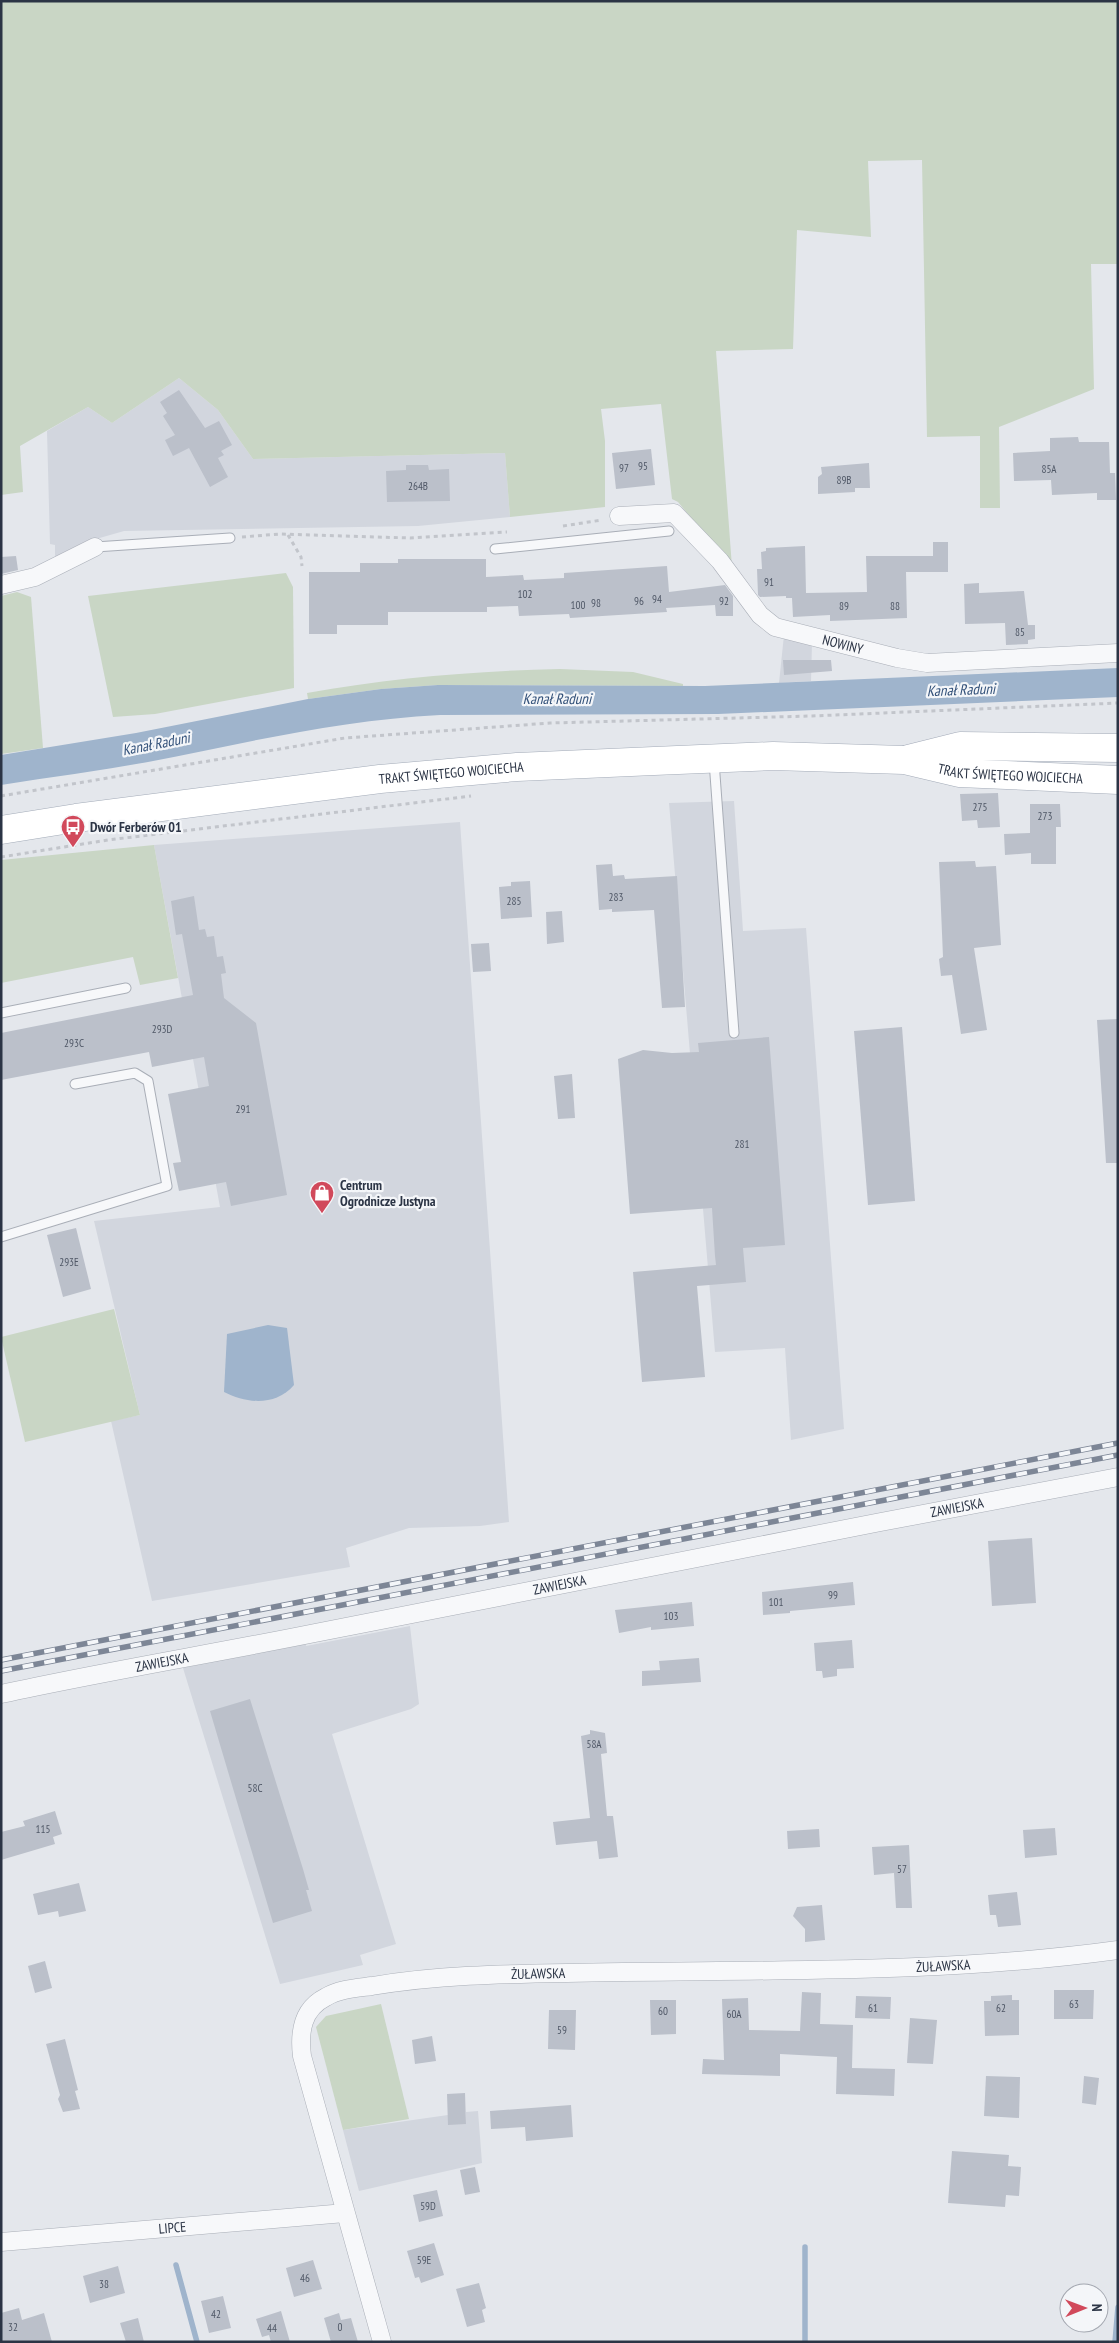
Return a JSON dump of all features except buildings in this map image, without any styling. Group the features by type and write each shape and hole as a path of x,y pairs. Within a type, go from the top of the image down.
{"main road":[{"name":"TRAKT ŚWIĘTEGO WOJCIECHA","path":"904,760 960,746 1118,748"},
{"name":"TRAKT ŚWIĘTEGO WOJCIECHA","path":"1,830 76,818 380,778 517,768 773,756 904,760 959,774 1118,780"}],"street":[{"name":"NOWINY","path":"619,516 674,513 720,561 760,615 775,627 897,658 927,663 1118,653"},
{"path":"1,585 35,577 96,547"},
{"name":"ZAWIEJSKA","path":"1,1694 101,1672 280,1640 824,1532 1118,1477"},
{"name":"ŻUŁAWSKA","path":"382,2342 302,2056 300,2041 305,2016 326,1996 352,1989 441,1976 916,1967 1038,1961 1118,1950"},
{"name":"LIPCE","path":"1,2242 345,2213"}],"lane":[{"path":"643,515 645,534"},
{"path":"495,549 669,531"},
{"path":"96,547 230,538"},
{"path":"714,759 734,1033"},
{"path":"1,1013 126,988"},
{"path":"1,1237 167,1186 148,1081 134,1073 75,1084"}],"path":[{"path":"554,528 606,520 613,514 619,516"},
{"path":"230,538 287,534 410,538 510,532"},
{"path":"287,534 301,557 302,566"},
{"path":"1,796 345,738 550,723 812,716 1118,703"},
{"path":"1,857 108,840 478,796"}],"shaded area":[{"path":"179,378 218,410 253,459 505,453 510,517 418,526 124,531 89,541 55,558 55,545 50,544 47,431 88,407 112,423"},
{"path":"784,635 812,643 811,681 779,683"},
{"path":"734,801 743,931 806,928 844,1429 791,1440 785,1348 715,1352 669,803"},
{"name":"Centrum Ogrodnicze Justyna","path":"460,822 509,1522 480,1526 409,1528 346,1548 350,1567 152,1601 111,1421 140,1415 94,1221 220,1207 154,845"},
{"path":"410,1626 419,1704 411,1709 332,1734 396,1944 360,1955 363,1965 280,1984 183,1668 305,1642 306,1646"},
{"path":"478,2111 482,2163 359,2191 343,2130 448,2115 466,2124 466,2112"}],"green space":[{"path":"1,1 1118,1 1118,264 1091,264 1094,389 999,427 1000,508 980,508 980,436 927,437 922,160 868,161 871,237 797,230 793,349 716,351 732,567 678,502 672,499 661,404 601,409 605,441 605,507 510,517 505,453 253,459 218,410 179,378 112,423 88,407 20,446 23,492 1,495"},
{"path":"286,573 293,587 294,688 155,714 113,717 88,596"},
{"path":"17,592 31,597 43,748 1,754 1,596"},
{"path":"560,669 633,672 683,684 683,686 438,685 381,689 308,699 307,693 433,676 496,671"},
{"path":"154,845 178,978 140,985 133,957 1,983 1,860"},
{"path":"114,1309 140,1415 25,1442 1,1337"},
{"path":"381,2004 409,2119 343,2130 316,2027 326,2016"}],"water":[{"name":"Kanał Raduni","path":"1118,668 1118,697 718,714 440,715 329,727 148,762 1,785 1,755 136,733 308,699 381,689 438,685 705,686"},
{"path":"268,1325 287,1328 294,1385 279,1397 261,1401 242,1399 224,1392 227,1334"}],"waterway":[{"path":"805,2247 805,2342"},
{"path":"176,2265 197,2342"},
{"path":"1115,2342 1118,2307"}],"railway":[{"path":"1,1660 1118,1443"},
{"path":"1,1671 1118,1455"}],"place":[{"name":"Dwór Ferberów 01","path":"73,848"},
{"name":"Centrum Ogrodnicze Justyna","path":"322,1214"}]}
